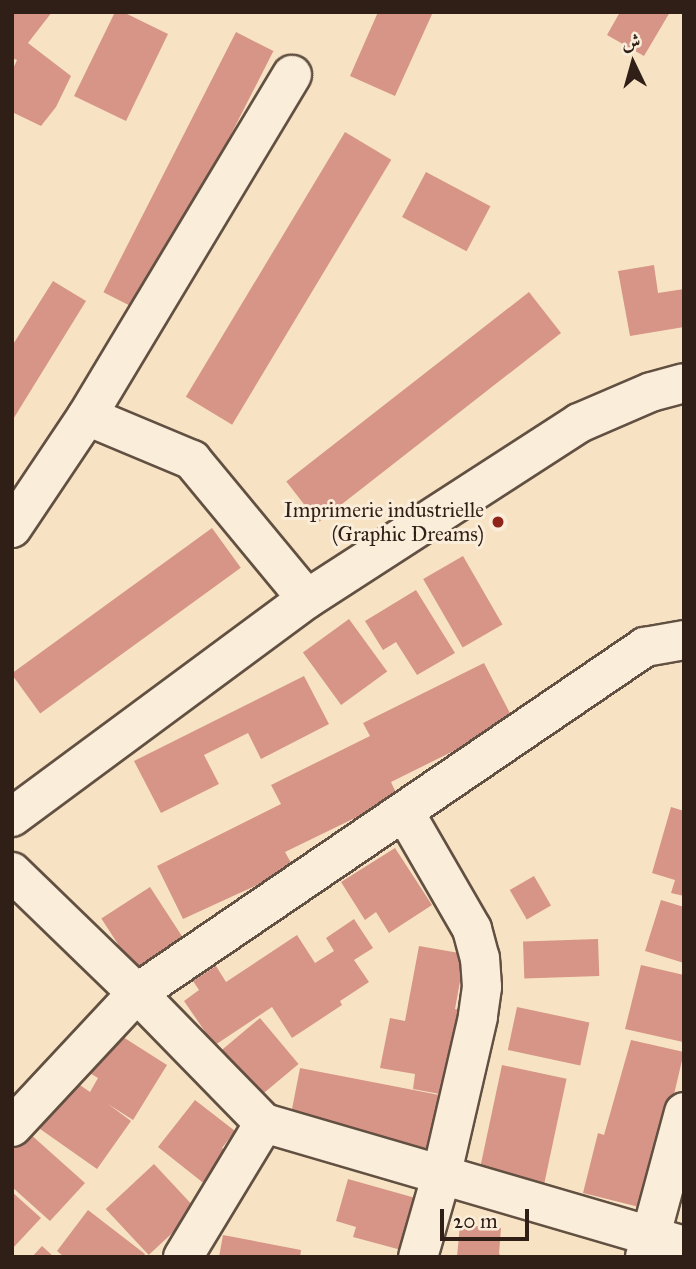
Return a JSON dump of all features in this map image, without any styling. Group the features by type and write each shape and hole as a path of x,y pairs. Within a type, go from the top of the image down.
{"street":[{"path":"12,528 88,416 292,75"},
{"path":"12,817 307,599 579,423 651,392 684,383"},
{"path":"88,416 192,460 307,599"},
{"path":"12,1127 137,993 645,647 684,640"},
{"path":"405,813 459,902 472,929 480,958 482,987 478,1017 441,1177 418,1257"},
{"path":"12,872 137,993 264,1123 660,1246 684,1112"},
{"path":"183,1257 264,1123"}],"building":[{"path":"12,12 52,12 28,43 71,76 56,107 41,126 12,112 12,71 17,60 12,58"},
{"path":"115,12 123,12 168,34 126,121 74,96"},
{"path":"378,12 433,12 395,96 350,76"},
{"path":"620,12 670,12 644,56 607,35"},
{"path":"236,32 273,51 141,311 103,292"},
{"path":"345,132 391,160 232,425 186,397"},
{"path":"426,172 490,206 467,251 402,217"},
{"path":"654,265 658,293 684,289 684,327 630,336 618,271"},
{"path":"53,281 86,301 12,421 12,346"},
{"path":"529,292 561,333 318,523 286,482"},
{"path":"212,528 241,568 40,713 12,673"},
{"path":"463,556 502,624 463,647 423,579"},
{"path":"416,590 455,653 417,675 396,642 383,650 365,621"},
{"path":"349,619 387,672 341,705 303,653"},
{"path":"484,663 514,721 391,782 398,797 285,852 294,868 183,919 157,866 281,804 271,785 370,736 363,723"},
{"path":"304,676 329,724 261,759 248,733 204,755 219,784 161,813 134,761"},
{"path":"671,807 684,811 684,896 671,893 675,880 652,873"},
{"path":"395,848 432,905 389,933 376,912 365,920 341,882"},
{"path":"534,876 551,905 527,919 510,890"},
{"path":"150,887 189,947 140,978 101,919"},
{"path":"661,900 684,907 684,963 645,951"},
{"path":"354,919 373,948 354,960 369,982 340,1001 342,1005 292,1038 272,1007 206,1051 197,1039 206,1033 184,1001 199,990 193,981 216,966 226,982 297,935 315,963 334,951 326,938"},
{"path":"598,939 599,976 524,979 523,942"},
{"path":"419,946 465,954 455,1009 462,1011 451,1072 444,1071 440,1094 413,1089 415,1074 380,1068 390,1018 405,1021"},
{"path":"641,965 684,975 683,1042 625,1029"},
{"path":"517,1007 589,1022 580,1065 508,1050"},
{"path":"260,1018 299,1064 253,1103 214,1057"},
{"path":"112,1030 167,1065 133,1120 108,1104 131,1121 97,1169 33,1124 67,1076 90,1092 98,1078 86,1071"},
{"path":"631,1040 684,1052 647,1209 583,1193 598,1133 604,1135"},
{"path":"502,1065 567,1079 544,1186 479,1173"},
{"path":"300,1068 448,1097 437,1153 289,1124"},
{"path":"195,1100 235,1131 222,1148 235,1158 211,1189 158,1147"},
{"path":"29,1133 85,1183 50,1221 12,1187 12,1150"},
{"path":"154,1164 197,1210 149,1255 106,1209"},
{"path":"348,1179 419,1199 405,1251 353,1237 356,1227 336,1221"},
{"path":"12,1192 41,1218 12,1249"},
{"path":"88,1210 145,1254 143,1257 64,1257 57,1251"},
{"path":"460,1225 501,1228 499,1254 505,1257 457,1257"},
{"path":"223,1235 301,1250 300,1257 219,1257"},
{"path":"42,1246 54,1257 32,1257"}],"place":[{"name":"Imprimerie industrielle (Graphic Dreams)","path":"498,522"}]}
